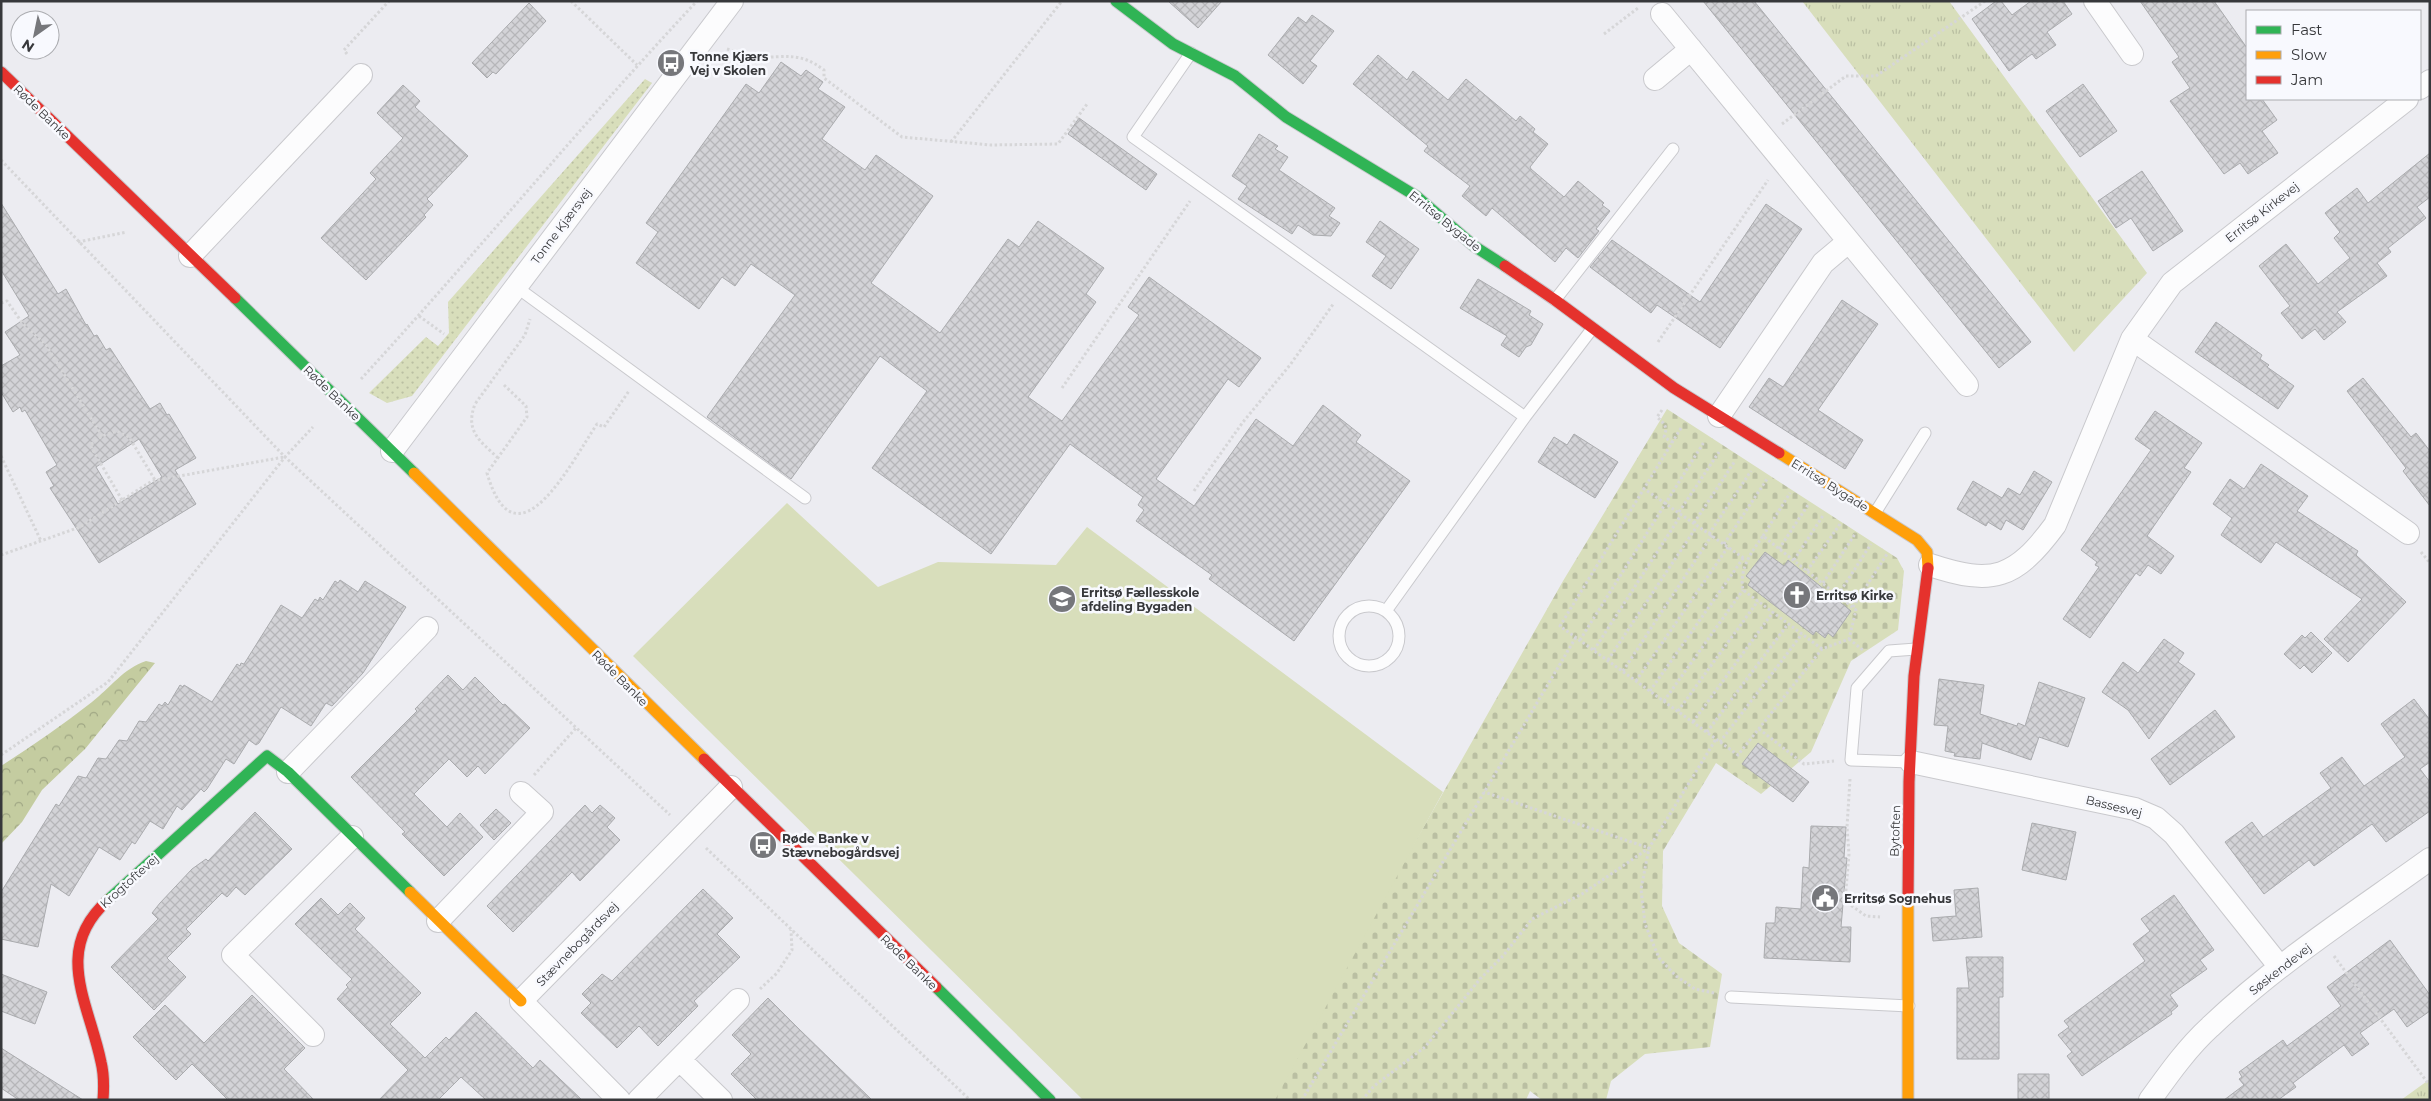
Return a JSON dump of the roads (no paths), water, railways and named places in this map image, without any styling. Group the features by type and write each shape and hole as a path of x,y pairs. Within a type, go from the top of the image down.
{"street":[{"name":"Tonne Kjærsvej","path":"392,451 732,1"},
{"name":"Erritsø Bygade","path":"1116,1 1173,44 1235,76 1286,117 1416,196 1474,246 1555,300 1642,366 1917,540 1927,551 1930,565"},
{"path":"2096,1 2132,54"},
{"path":"1662,14 1967,385"},
{"path":"1655,79 1691,49"},
{"path":"190,256 361,75"},
{"name":"Røde Banke","path":"2,76 392,451 1050,1100"},
{"name":"Erritsø Kirkevej","path":"1930,565 1958,574 1987,578 2004,573 2029,555 2044,541 2056,525 2132,339 2172,282 2406,100"},
{"path":"1719,416 1823,263 1848,242"},
{"path":"2132,339 2408,533"},
{"name":"Bytoften","path":"1908,1100 1908,840 1912,713 1916,649 1930,565"},
{"path":"288,772 427,628"},
{"name":"Krogtoftevej","path":"103,1100 102,1062 77,986 78,952 86,931 98,908 267,756 288,772 521,1001"},
{"name":"Bassesvej","path":"1911,762 2135,809 2156,818 2174,834 2280,967"},
{"name":"Stævnebogårdsvej","path":"521,1001 731,787"},
{"path":"438,921 542,812 521,793"},
{"path":"313,1035 234,955 352,837"},
{"name":"Søskendevej","path":"2150,1100 2167,1076 2209,1028 2280,967 2430,859"},
{"path":"640,1100 738,1000"},
{"path":"521,1001 619,1100"},
{"path":"680,1060 721,1100"}],"lane":[{"path":"1191,53 1132,137 1526,417"},
{"path":"1555,300 1673,150"},
{"path":"515,286 804,498"},
{"path":"1386,611 1592,329"},
{"path":"1875,513 1925,433"},
{"path":"1373,606 1386,611 1397,624 1399,641 1392,656 1378,666 1360,666 1346,656 1339,641 1340,627 1348,615 1359,607 1373,606"},
{"path":"1911,762 1851,760 1857,688 1889,651 1916,649"},
{"path":"1731,997 1909,1006"}],"place":[{"name":"Tonne Kjærs Vej v Skolen","path":"671,63"},
{"name":"Erritsø Kirke","path":"1797,595"},
{"name":"Erritsø Fællesskole afdeling Bygaden","path":"1062,599"},
{"name":"Røde Banke v Stævnebogårdsvej","path":"763,845"},
{"name":"Erritsø Sognehus","path":"1825,898"}]}
